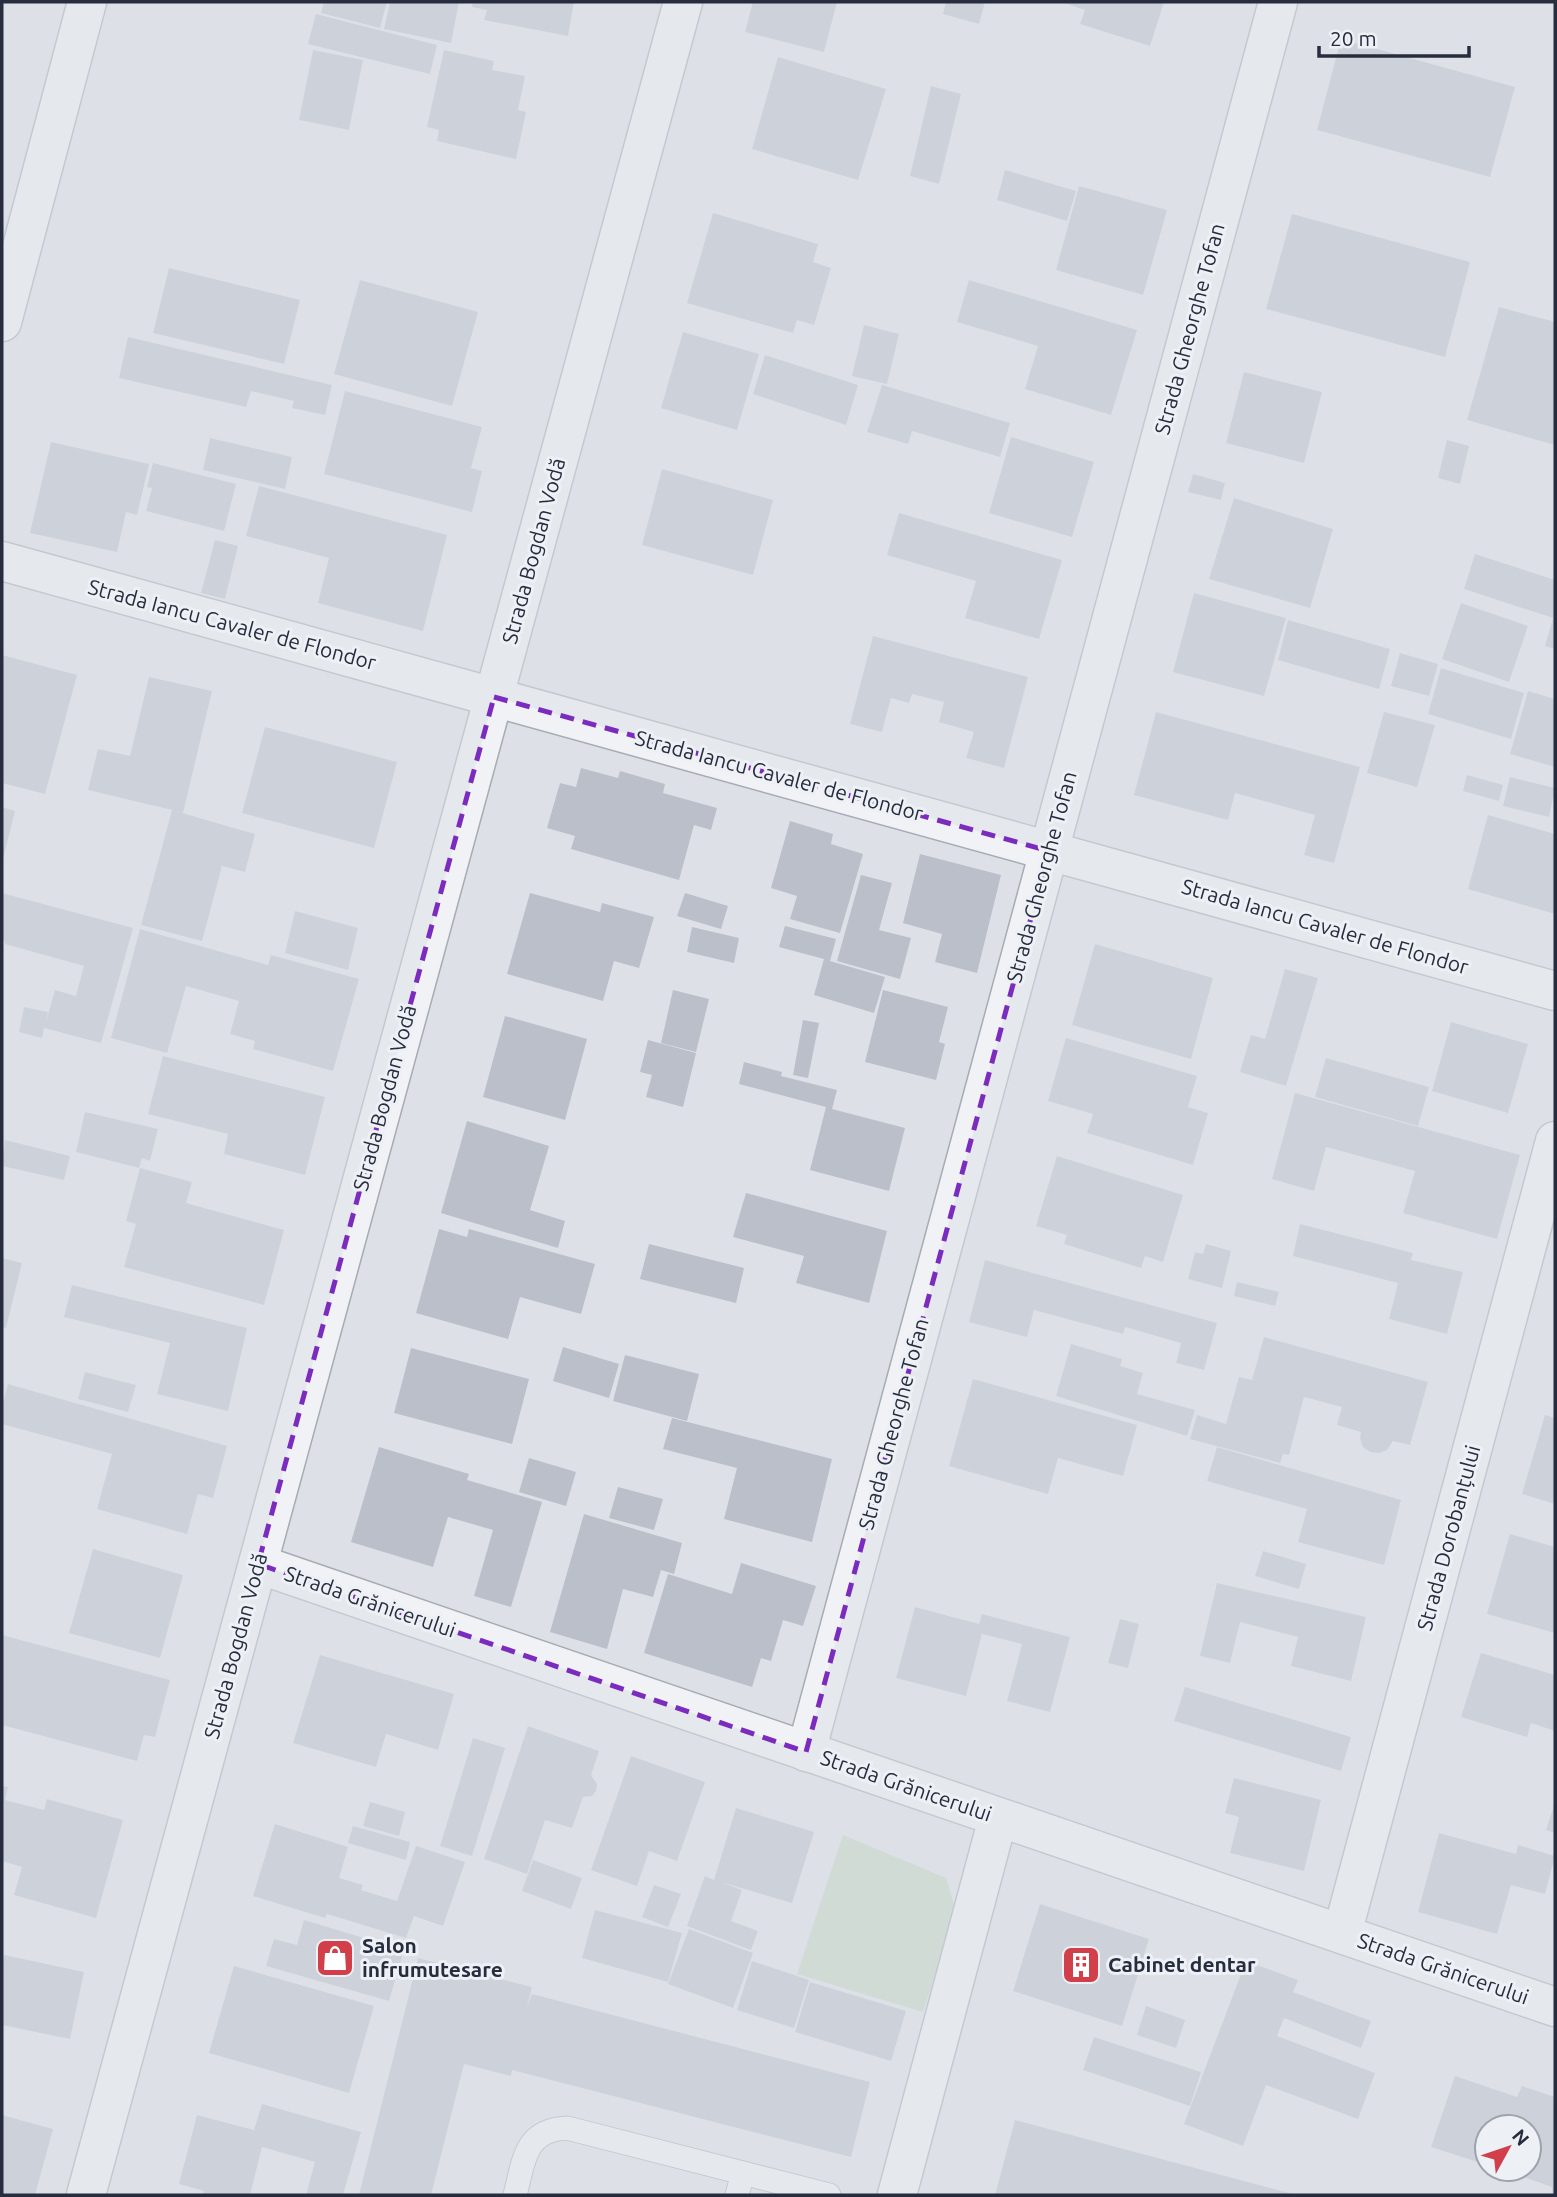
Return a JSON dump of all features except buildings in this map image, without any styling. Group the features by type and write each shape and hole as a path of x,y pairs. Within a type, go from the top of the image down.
{"street":[{"path":"2,322 11,248 87,2"},
{"name":"Strada Bogdan Vodă","path":"86,2195 683,2"},
{"name":"Strada Gheorghe Tofan","path":"806,1752 1278,2"},
{"name":"Strada Iancu Cavaler de Flondor","path":"2,561 1555,991"},
{"name":"Strada Dorobanțului","path":"1342,1934 1555,1141"},
{"name":"Strada Grănicerului","path":"258,1564 1555,2007"},
{"path":"897,2195 998,1818"}],"lane":[{"path":"515,2195 528,2149 536,2136 551,2129 567,2128 740,2184 829,2195"}],"highlighted area":[{"path":"494,697 1049,851 806,1752 258,1564"}],"green space":[{"path":"843,1835 946,1878 956,1910 923,2012 797,1974"}],"place":[{"name":"Salon infrumutesare","path":"335,1958"},
{"name":"Cabinet dentar","path":"1081,1965"}]}
